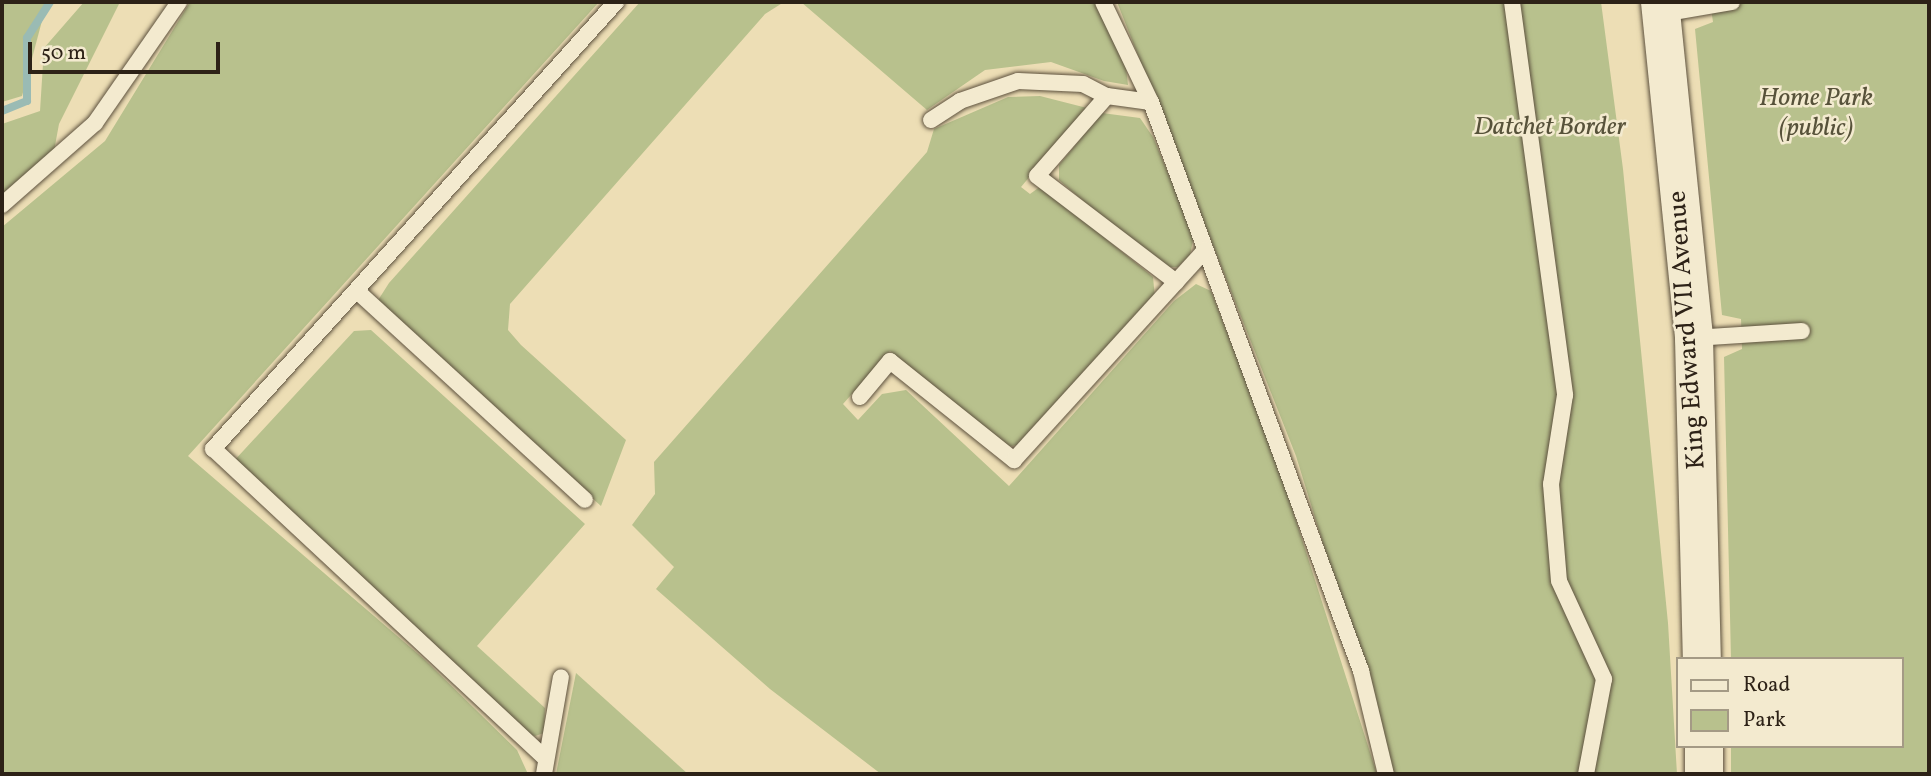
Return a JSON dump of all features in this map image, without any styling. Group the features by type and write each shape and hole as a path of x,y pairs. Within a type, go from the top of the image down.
{"main road":[{"name":"King Edward VII Avenue","path":"1661,8 1694,338 1702,657"},
{"path":"1704,748 1704,774"}],"lane":[{"path":"2,205 95,123 179,2"},
{"path":"545,767 213,449 616,2"},
{"path":"1104,2 1150,102 1361,671 1386,774"},
{"path":"1512,2 1565,395 1551,484 1559,581 1604,679 1586,774"},
{"path":"1661,8 1732,2"},
{"path":"931,120 960,101 1018,81 1083,84 1107,96 1150,102"},
{"path":"1107,96 1038,176 1176,282"},
{"path":"860,397 890,361 1014,460 1205,250"},
{"path":"356,291 585,499"},
{"path":"1694,338 1802,331"},
{"path":"545,767 561,677"}],"green space":[{"path":"2,2 47,2 22,96 2,102"},
{"path":"84,2 120,2 59,124 54,151 2,195 2,124 40,111 44,48"},
{"path":"190,2 599,2 188,456 424,659 517,750 528,774 2,774 2,227 105,141"},
{"path":"640,2 784,2 765,14 510,304 508,330 521,345 626,440 601,506 375,305 389,283"},
{"path":"801,2 1098,2 1126,68 1128,85 1104,81 1051,62 985,70 927,110"},
{"name":"Datchet Border","path":"1117,2 1601,2 1623,169 1668,623 1677,774 1394,774 1296,456"},
{"name":"Home Park (public)","path":"1710,2 1929,2 1929,774 1731,774 1731,748 1903,748 1903,657 1731,657 1724,357 1742,349 1741,319 1722,315 1695,29 1713,22"},
{"path":"1040,96 1087,108 1021,187 1030,194 1041,186 1153,277 1155,298 1027,443 996,449 890,351 843,404 858,420 882,394 906,390 1009,486 1174,301 1196,284 1211,291 1276,458 1377,774 881,774 770,689 656,589 674,567 632,525 655,494 654,462 927,152 934,129 1008,97"},
{"path":"1102,113 1140,118 1153,137 1194,235 1190,255 1178,267 1159,267 1059,180 1059,165"},
{"path":"371,330 585,524 477,646 545,708 544,733 535,736 524,732 232,463 354,331"},
{"path":"576,673 688,774 556,774"}],"waterway":[{"path":"2,111 27,101 27,38 50,2"}]}
